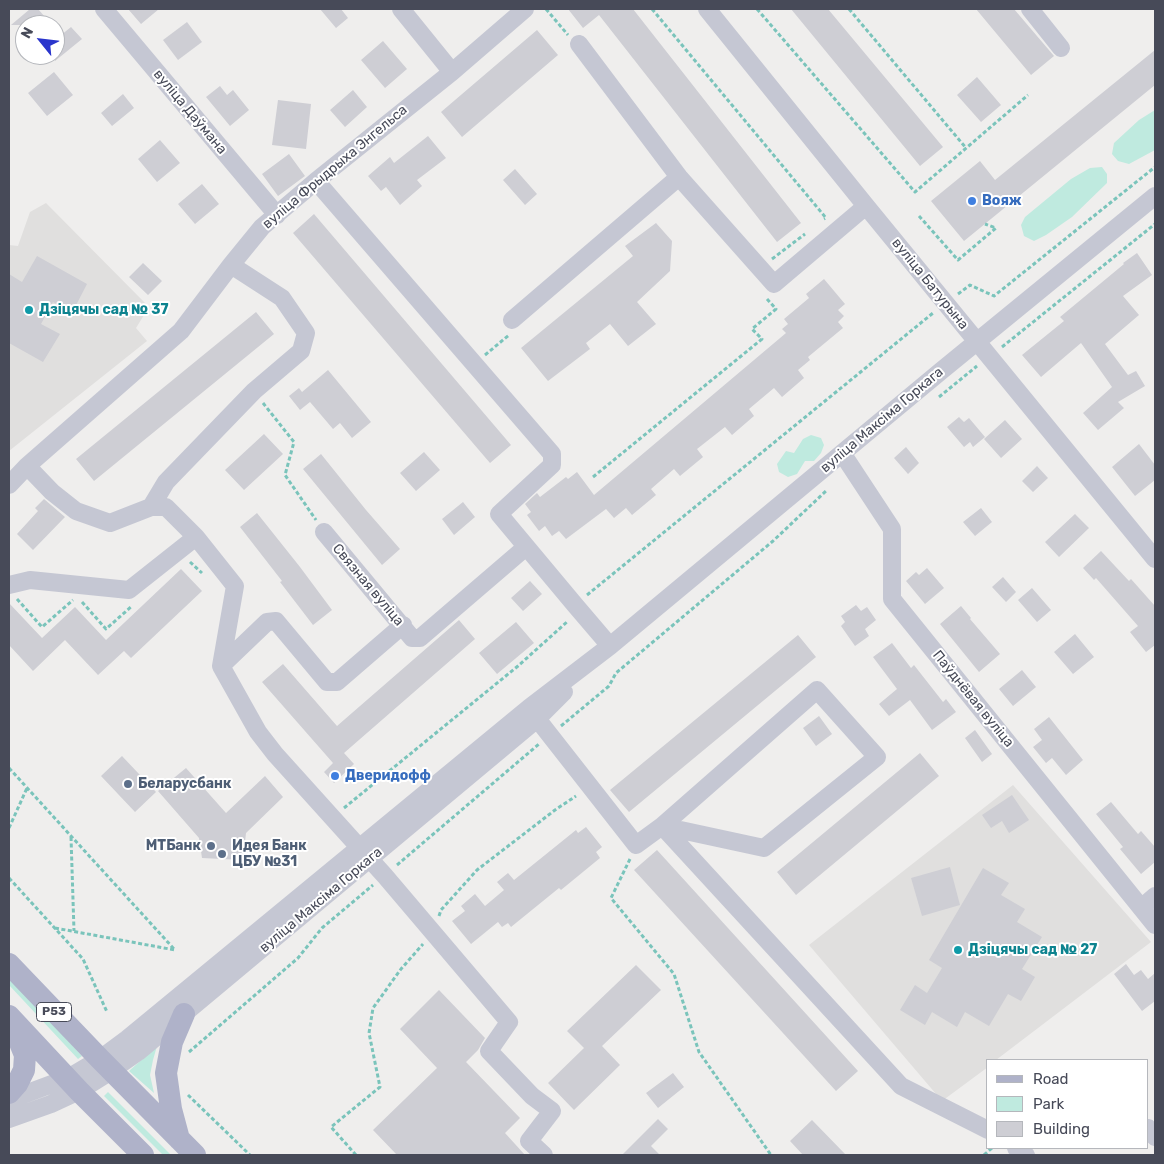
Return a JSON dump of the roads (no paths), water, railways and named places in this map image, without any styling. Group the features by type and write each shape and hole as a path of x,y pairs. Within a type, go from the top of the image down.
{"main road":[{"name":"Р53","path":"9,964 187,1148"},
{"path":"184,1014 172,1042 166,1073 171,1108 187,1148"},
{"path":"9,1093 17,1084 24,1070 24,1055 10,1017"},
{"name":"Р53","path":"10,1017 143,1155"}],"street":[{"name":"вуліца Даўмана","path":"104,9 277,214"},
{"path":"400,9 452,72"},
{"name":"вуліца Фрыдрыха Энгельса","path":"9,485 27,466 181,331 262,227 316,181 452,72 525,9"},
{"name":"вуліца Батурына","path":"706,9 1155,559"},
{"path":"1030,9 1061,48"},
{"path":"578,44 679,177 774,284 866,206"},
{"path":"512,320 679,177"},
{"path":"316,181 552,454 552,465 499,514 610,646"},
{"name":"вуліца Максіма Горкага","path":"9,1119 51,1104 73,1084 106,1065 138,1052 184,1014 364,854 610,646 977,341 1155,196"},
{"path":"151,507 166,482 254,391 301,351 306,333 282,298 231,265"},
{"name":"Паўднёвая вуліца","path":"842,453 892,529 892,600 1155,925"},
{"path":"27,466 52,492 76,511 110,523 151,507 166,507 196,537 235,586 221,666 258,732 385,876 509,1022 489,1051 532,1096 552,1111 529,1141 544,1155"},
{"name":"Связная вуліца","path":"324,532 407,632"},
{"path":"12,591 30,580 129,590 196,537"},
{"path":"221,666 267,622 276,621 327,682 337,682 407,632 420,638 526,547"},
{"path":"533,713 636,845 662,826 817,690 877,757 764,848 662,826"},
{"path":"662,826 901,1086 986,1129"},
{"name":"вуліца Максіма Горкага","path":"106,1065 127,1039 364,854"},
{"path":"1141,908 1155,896"},
{"name":"вуліца Максіма Горкага","path":"9,1100 73,1084"}],"place":[{"name":"Вояж","path":"972,201"},
{"name":"Дзіцячы сад № 37","path":"29,310"},
{"name":"Дверидофф","path":"335,776"},
{"name":"Беларусбанк","path":"128,784"},
{"name":"МТБанк","path":"211,846"},
{"name":"Идея Банк ЦБУ №31","path":"222,854"},
{"name":"Дзіцячы сад № 27","path":"958,950"}]}
